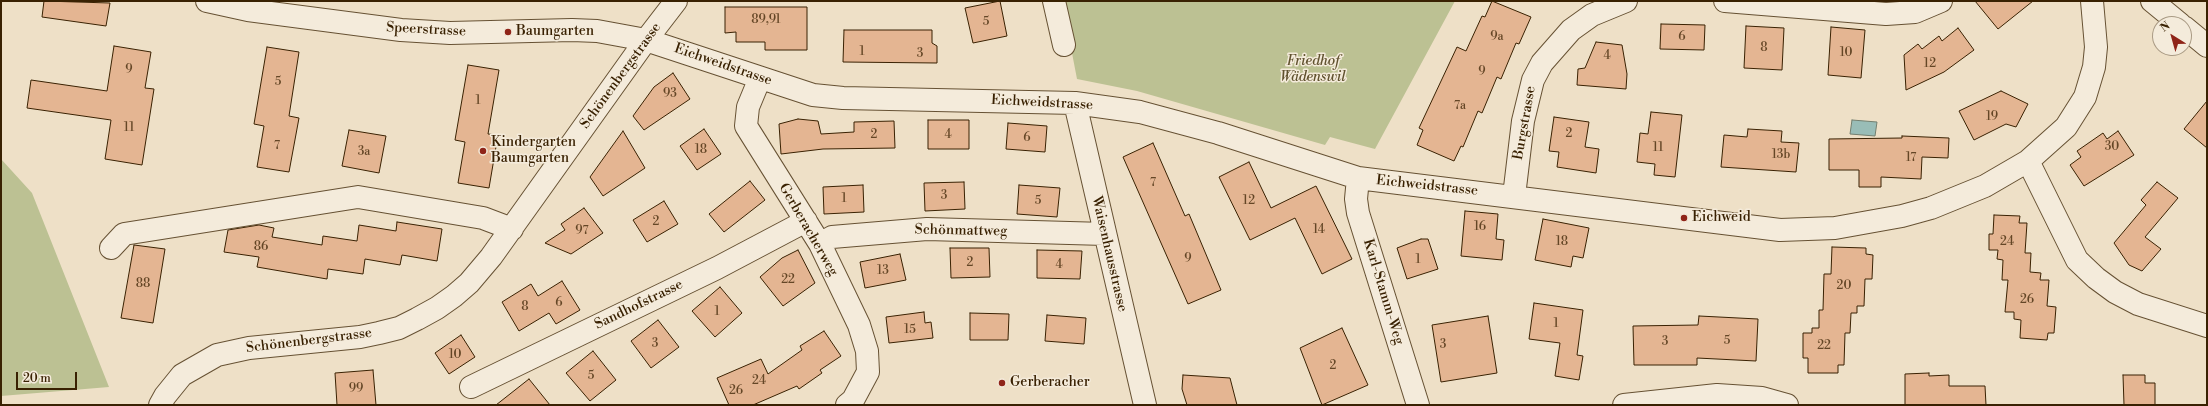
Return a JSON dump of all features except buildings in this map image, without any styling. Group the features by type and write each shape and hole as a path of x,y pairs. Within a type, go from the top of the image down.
{"street":[{"name":"Speerstrasse","path":"207,1 248,10 401,30 450,33 572,30 597,31 646,40"},
{"name":"Schönenbergstrasse","path":"160,405 165,396 182,375 217,355 249,348 360,337 399,328 438,308 469,283 512,229 646,40 676,1"},
{"path":"1054,1 1064,45"},
{"name":"Burgstrasse","path":"1514,196 1523,121 1533,80 1542,63 1571,30 1592,15 1626,1"},
{"path":"1725,1 1886,14 1915,12 1941,1"},
{"name":"Eichweidstrasse","path":"646,40 813,95 843,98 1075,103 1140,112 1203,129 1358,178 1514,196 1760,228 1834,228 1902,216 1932,208 1985,186 2028,160 2066,127 2085,97 2094,67 2096,47 2092,1"},
{"path":"2152,1 2170,16"},
{"path":"2192,34 2207,46"},
{"name":"Gerberacherweg","path":"760,78 748,107 746,126 820,244 859,325 867,351 868,372 853,400 847,405"},
{"name":"Waisenhausstrasse","path":"1075,103 1145,405"},
{"path":"2028,160 2077,260 2096,278 2115,292 2138,304 2207,326"},
{"name":"Karl-Stamm-Weg","path":"1358,178 1356,187 1358,213 1418,405"},
{"path":"111,248 124,234 358,197 483,218 512,229"},
{"name":"Sandhofstrasse","path":"471,387 717,268 806,221"},
{"name":"Schönmattweg","path":"820,244 832,237 927,229 1105,234"},
{"path":"1624,405 1762,398 1787,405"}],"green space":[{"name":"Friedhof Wädenswil","path":"1062,1 1455,1 1375,149 1330,137 1325,145 1137,91 1077,79"},
{"path":"1,159 32,193 109,387 1,396"}],"water":[{"path":"1852,120 1877,122 1875,136 1850,134"}],"place":[{"name":"Baumgarten","path":"508,32"},
{"name":"Kindergarten Baumgarten","path":"483,151"},
{"name":"Eichweid","path":"1684,218"},
{"name":"Gerberacher","path":"1002,383"}]}
